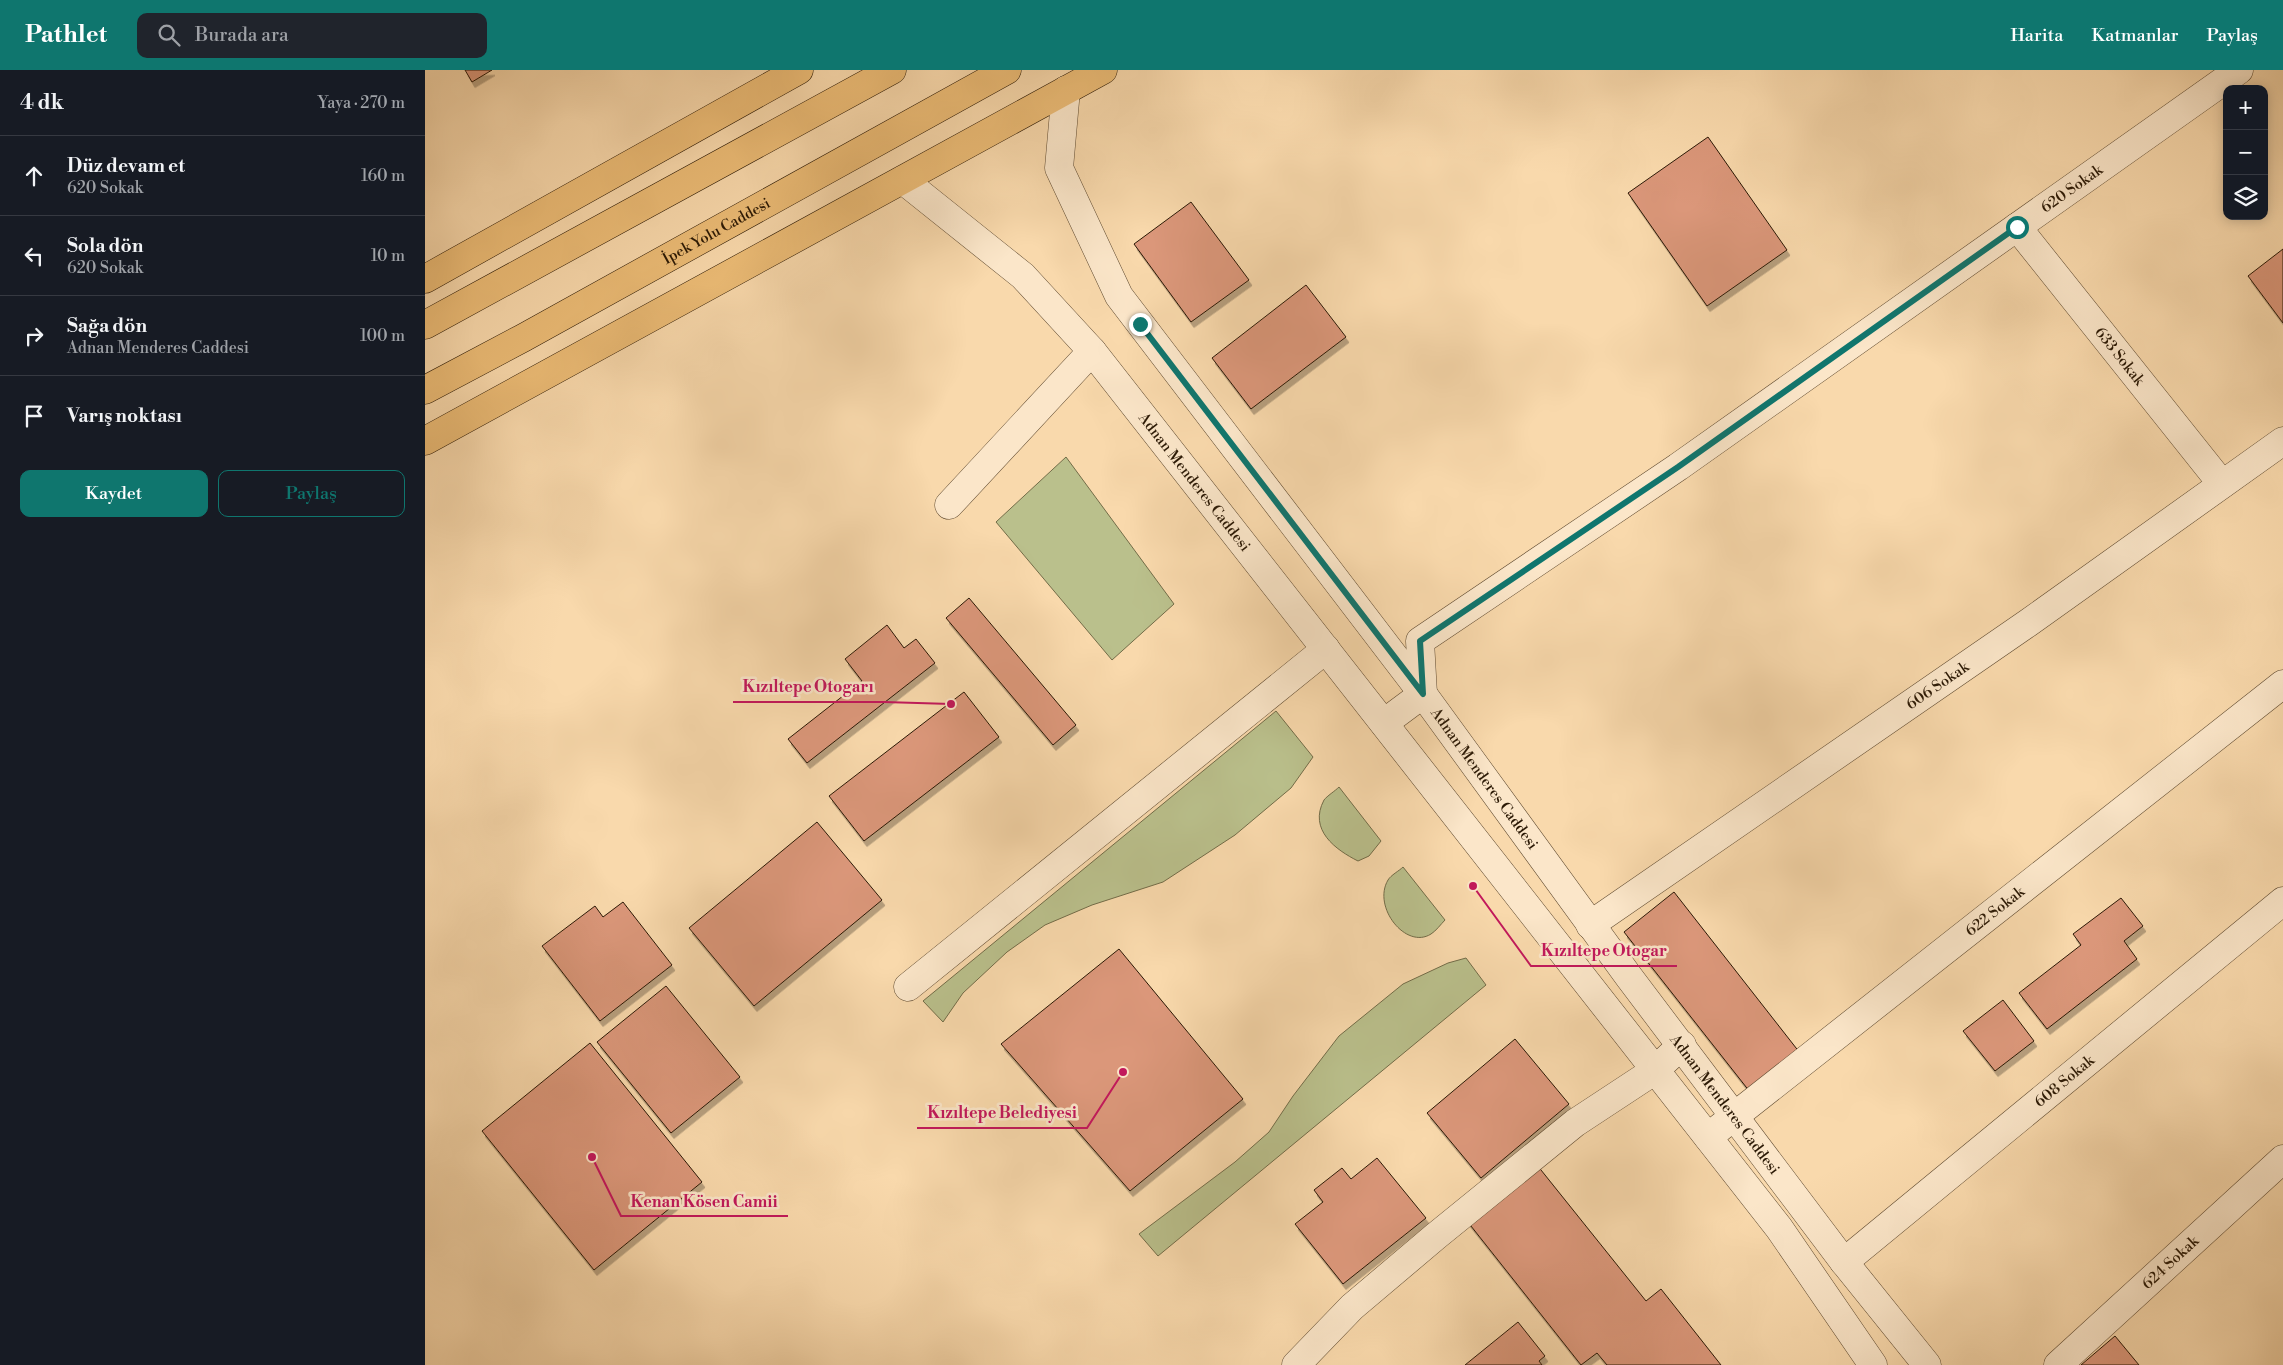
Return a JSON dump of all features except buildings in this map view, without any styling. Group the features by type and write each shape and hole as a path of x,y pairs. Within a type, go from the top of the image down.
{"highway":[{"path":"425,279 799,70"},
{"path":"425,325 892,70"},
{"name":"İpek Yolu Caddesi","path":"425,390 523,338 1007,70"},
{"path":"425,441 1103,70"}],"street":[{"name":"620 Sokak","path":"1423,694 1420,641 1678,467 2239,70"},
{"name":"Adnan Menderes Caddesi","path":"1066,90 1059,168 1119,296 1423,694 1590,925 1845,1262 1927,1365"},
{"name":"Adnan Menderes Caddesi","path":"903,180 1023,276 1092,351 1654,1071 1779,1228 1873,1365"},
{"name":"633 Sokak","path":"2017,227 2222,484"},
{"path":"949,505 1092,351"},
{"name":"606 Sokak","path":"1590,925 2028,623 2283,441"},
{"path":"908,987 1325,649"},
{"name":"622 Sokak","path":"1707,1137 1736,1117 2283,684"},
{"path":"1383,723 1423,694"},
{"name":"608 Sokak","path":"1845,1262 2283,900"},
{"path":"1297,1365 1352,1307 1436,1236 1575,1123 1654,1071 1682,1045"},
{"name":"624 Sokak","path":"2058,1365 2283,1159"}],"green space":[{"path":"1066,457 1174,604 1112,660 996,522"},
{"path":"1276,711 1313,757 1291,788 1235,835 1163,882 1092,905 1045,925 1007,952 963,993 943,1022 923,1001"},
{"path":"1339,787 1381,841 1369,856 1358,861 1333,845 1322,830 1319,821 1324,800"},
{"path":"1403,867 1445,920 1431,934 1421,937 1411,936 1394,923 1388,913 1384,902 1384,891 1391,876"},
{"path":"1466,958 1486,985 1158,1256 1139,1234 1235,1162 1269,1132 1293,1096 1339,1036 1403,984 1448,963"}],"place":[{"name":"Kızıltepe Otogarı","path":"951,704"},
{"name":"Kızıltepe Otogar","path":"1473,886"},
{"name":"Kızıltepe Belediyesi","path":"1123,1072"},
{"name":"Kenan Kösen Camii","path":"592,1157"}],"route":[{"path":"1140,324 1423,694 1420,641 1678,467 2017,227"}]}
